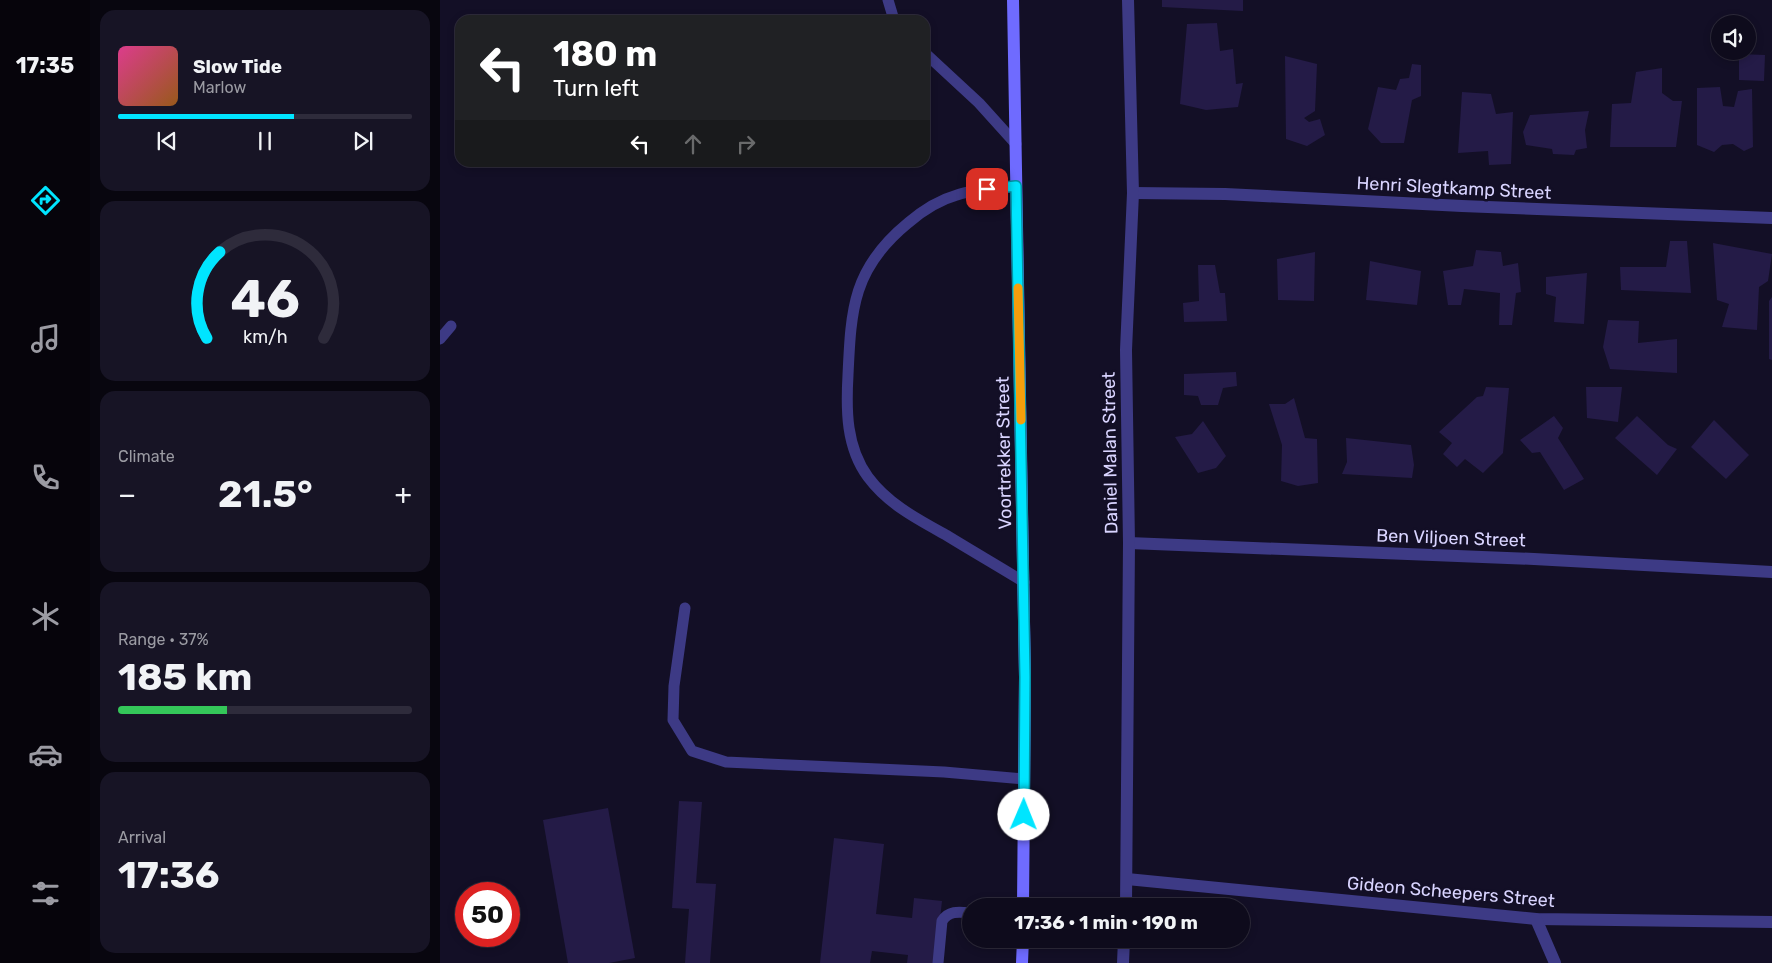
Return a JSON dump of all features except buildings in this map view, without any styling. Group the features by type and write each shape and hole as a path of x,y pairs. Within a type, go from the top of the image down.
{"main road":[{"name":"Voortrekker Street","path":"1013,0 1024,582 1023,898"},
{"path":"1022,948 1022,963"}],"street":[{"name":"Daniel Malan Street","path":"1126,898 1129,543 1126,350 1134,194 1128,0"},
{"name":"Henri Slegtkamp Street","path":"1134,194 1225,194 1462,206 1772,218"},
{"name":"Ben Viljoen Street","path":"1129,543 1534,559 1772,572"},
{"name":"Gideon Scheepers Street","path":"1127,879 1536,919 1772,922"},
{"path":"1536,919 1555,963"},
{"path":"1123,963 1124,948"}],"lane":[{"path":"888,0 892,15"},
{"path":"930,58 979,103 1016,144"},
{"path":"1016,186 956,195 922,212 892,236 872,260 859,286 852,318 847,386 848,424 853,447 866,475 884,497 1024,582"},
{"path":"440,339 451,326"},
{"path":"685,608 674,686 672,720 692,751 726,762 944,772 1024,779"},
{"path":"938,963 942,921 945,916 962,912"}],"slow traffic":[{"path":"1018,288 1021,420"}],"route":[{"path":"987,189 1016,186 1025,677 1024,815"}]}
